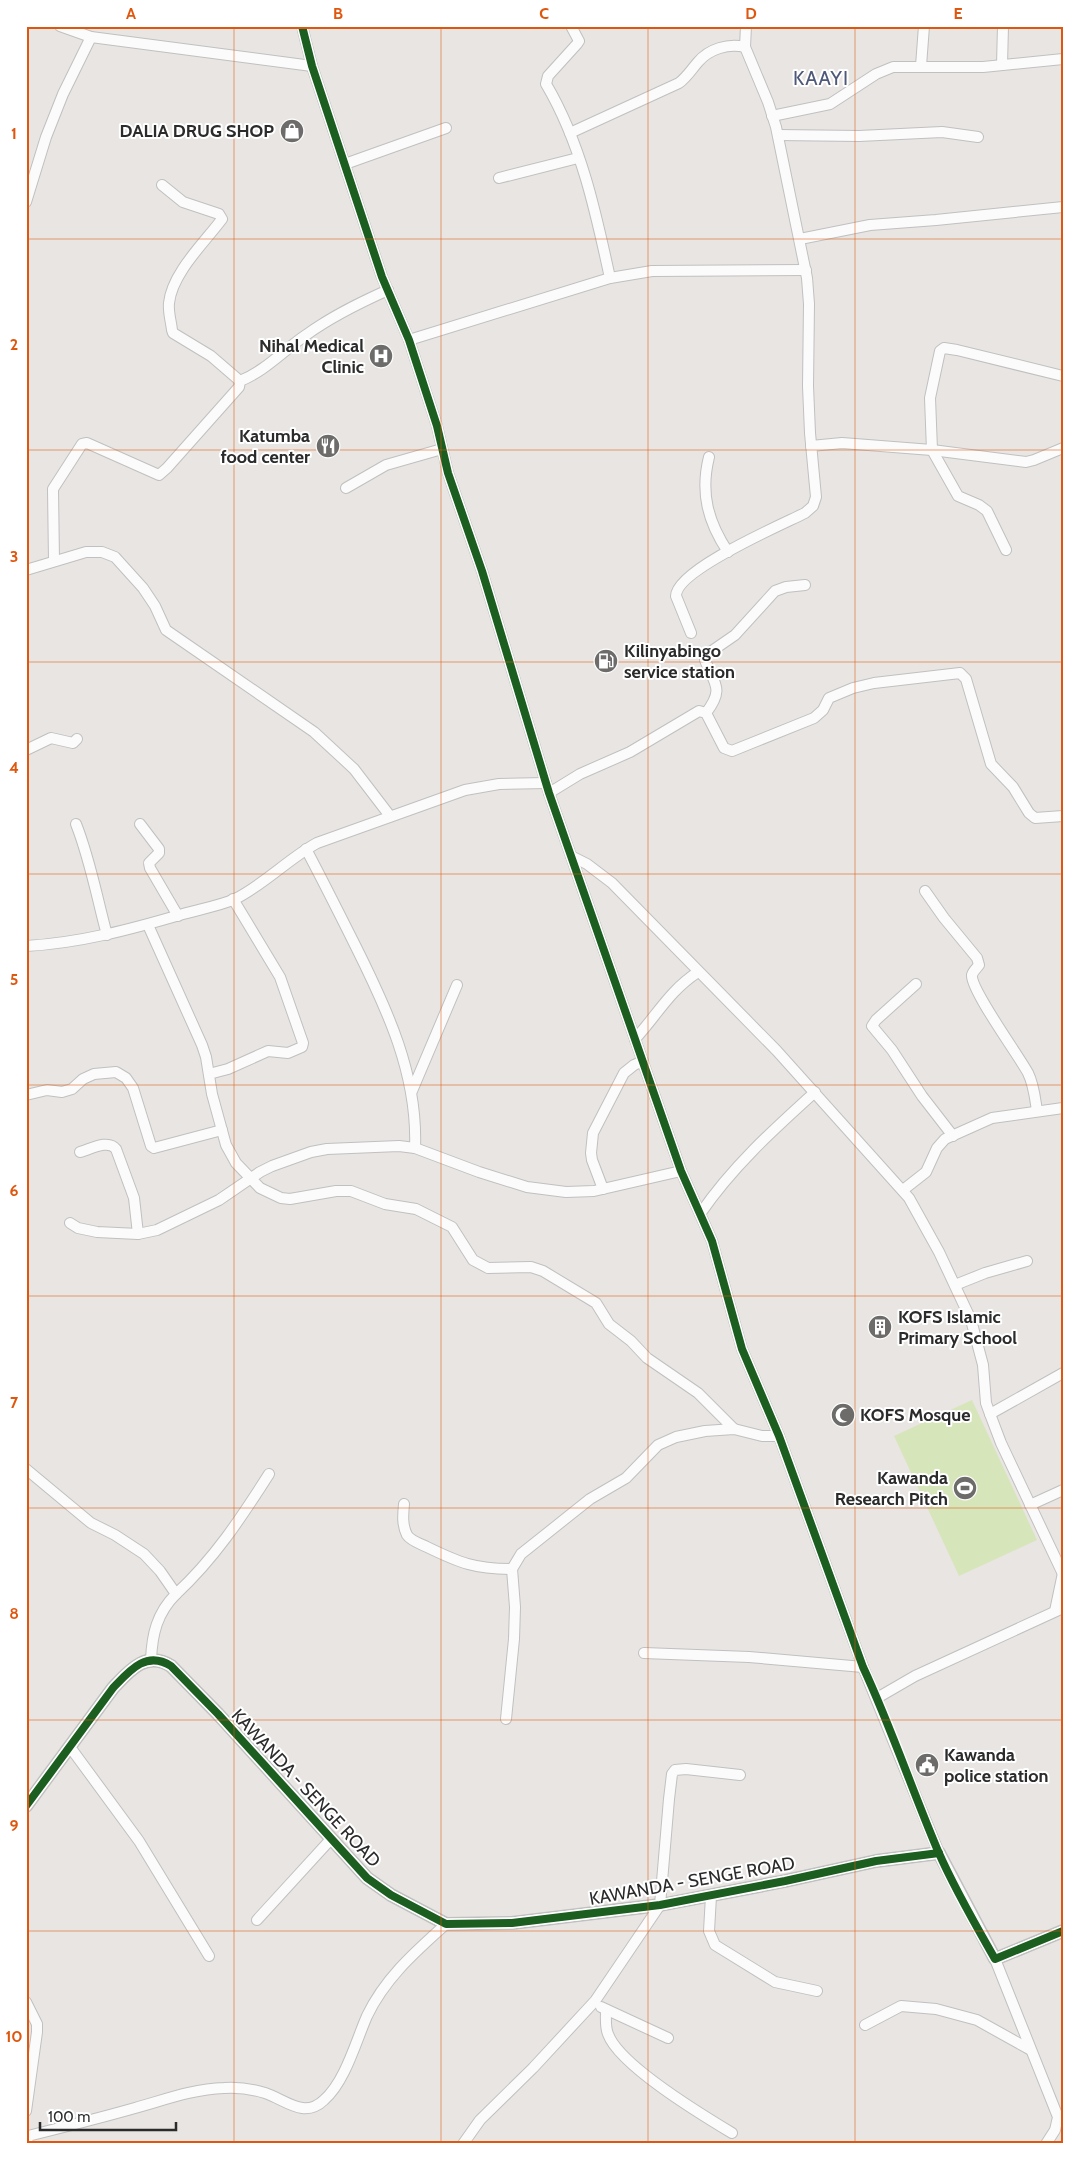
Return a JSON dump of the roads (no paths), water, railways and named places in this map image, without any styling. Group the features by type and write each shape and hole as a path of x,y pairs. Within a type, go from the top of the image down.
{"street":[{"path":"60,26 91,37 312,66"},
{"path":"302,26 312,66 345,164 388,290 409,340 437,426 455,495 497,618 547,788 681,1170 712,1241 742,1350 779,1436 863,1667 939,1853 995,1959 1029,2049 1060,2123 1046,2144"},
{"path":"571,26 579,41 546,80 570,132 595,208 610,278"},
{"path":"691,633 676,596 677,590 704,564 805,513 812,506 816,492 811,446 808,386 809,304 806,270 778,135 745,46 746,26"},
{"path":"921,66 924,26"},
{"path":"1002,66 1003,26"},
{"path":"26,202 46,137 91,37"},
{"path":"570,132 679,83 689,74 699,60 726,45 745,46"},
{"path":"772,116 830,104 876,74 893,67 1002,66 1063,59"},
{"path":"345,164 446,128"},
{"path":"778,135 860,136 942,132 978,137"},
{"path":"499,178 578,158"},
{"path":"162,185 183,202 219,214 222,220 192,256 172,292 168,306 173,333 211,356 240,381"},
{"path":"800,240 870,225 1063,207"},
{"path":"409,340 610,278 652,271 806,270"},
{"path":"240,381 253,376 336,315 388,290"},
{"path":"1006,550 987,511 979,505 958,496 932,450 930,398 940,350 957,350 1063,376"},
{"path":"54,561 53,490 78,448 87,443 159,475 239,387 240,381"},
{"path":"811,446 842,444 932,450 1026,462 1063,448"},
{"path":"346,488 386,465 442,449"},
{"path":"709,456 705,483 710,518 714,530 728,552"},
{"path":"26,570 86,552 102,552 115,556 143,588 155,606 166,630 314,732 354,769 390,816"},
{"path":"706,713 715,698 717,686 705,660 706,655 735,635 775,592 786,587 805,585"},
{"path":"26,946 49,945 148,925 233,900 267,879 306,849 336,835 448,795 483,785 547,788 630,752 699,711 706,713 724,748 732,751 814,718 823,710 829,698 853,688 874,683 944,674 963,674 991,764 1013,787 1029,813 1035,818 1040,819 1063,816"},
{"path":"26,750 51,738 73,743 76,739"},
{"path":"76,824 85,847 89,870 107,934"},
{"path":"140,824 159,849 159,853 149,863 150,868 178,916"},
{"path":"306,849 380,994 404,1059 412,1091 416,1125 415,1148"},
{"path":"572,856 587,864 612,883 777,1051 903,1190 919,1215 955,1285 976,1332 983,1365 986,1403 1001,1443 1063,1573 1059,1610 915,1676 877,1698"},
{"path":"926,891 944,918 977,958 979,965 973,972 973,979 991,1015 1027,1071 1037,1111"},
{"path":"209,1074 228,1069 268,1051 288,1053 302,1047 304,1043 280,977 233,900"},
{"path":"148,925 196,1029 206,1057 212,1094 226,1145 236,1162 260,1188 281,1198 290,1199 336,1190 351,1191 385,1204 416,1209 452,1227 473,1260 488,1268 531,1267 543,1271 596,1303 609,1324 631,1341 647,1358 687,1384 715,1408 734,1429"},
{"path":"635,1039 655,1017 670,994 679,985 698,972"},
{"path":"916,984 876,1020 872,1026 892,1050 922,1096 953,1136"},
{"path":"412,1091 457,985"},
{"path":"603,1189 594,1167 591,1153 593,1133 624,1073 643,1061"},
{"path":"26,1095 46,1090 62,1092 94,1074 116,1072 126,1078 133,1088 151,1146 154,1148 222,1130"},
{"path":"700,1214 714,1193 744,1158 815,1092"},
{"path":"903,1190 926,1172 940,1144 953,1136 992,1118 1063,1108"},
{"path":"80,1152 107,1144 113,1145 116,1149 134,1198 138,1234"},
{"path":"70,1223 78,1228 97,1232 138,1234 157,1230 174,1224 219,1200 272,1166 327,1148 399,1146 415,1148 479,1172 527,1187 566,1192 603,1189 681,1170"},
{"path":"955,1285 985,1273 1027,1261"},
{"path":"990,1414 1063,1373"},
{"path":"506,1719 514,1639 515,1607 512,1569 521,1554 590,1498 626,1478 658,1445 686,1434 734,1429 762,1436 779,1436"},
{"path":"26,1470 91,1523 115,1535 144,1554 160,1571 176,1594"},
{"path":"26,1806 113,1688 130,1671 151,1660 154,1628 169,1601 210,1560 239,1521 269,1474"},
{"path":"1030,1505 1063,1490"},
{"path":"404,1504 403,1521 405,1529 408,1536 415,1541 458,1562 475,1567 512,1569"},
{"path":"644,1653 749,1657 863,1667"},
{"name":"KAWANDA - SENGE ROAD","path":"151,1660 162,1661 171,1666 218,1714 367,1878 392,1896 446,1924 512,1923 660,1905 876,1861 939,1853"},
{"path":"70,1748 139,1841 209,1956"},
{"path":"462,2144 480,2120 533,2068 595,2001 660,1905 669,1799 675,1770 686,1769 740,1775"},
{"path":"257,1920 331,1839"},
{"path":"711,1896 709,1931 715,1945 775,1982 817,1991"},
{"path":"27,2138 206,2090 248,2089 267,2094 290,2106 313,2108 325,2100 336,2085 351,2058 368,2015 389,1979 446,1924"},
{"path":"995,1959 1063,1931"},
{"path":"595,2001 606,2010 668,2038"},
{"path":"26,2002 31,2024 37,2038 26,2111"},
{"path":"865,2024 900,2006 936,2009 977,2020 1029,2049"},
{"path":"606,2010 608,2034 618,2050 629,2062 698,2112 732,2132"}],"place":[{"name":"DALIA DRUG SHOP","path":"292,131"},
{"name":"Nihal Medical Clinic","path":"381,356"},
{"name":"Katumba food center","path":"328,446"},
{"name":"Kilinyabingo service station","path":"606,661"},
{"name":"KOFS Islamic Primary School","path":"880,1327"},
{"name":"KOFS Mosque","path":"843,1415"},
{"name":"Kawanda Research Pitch","path":"965,1488"},
{"name":"Kawanda police station","path":"927,1765"}],"district":[{"name":"KAAYI","path":"821,78"}]}
